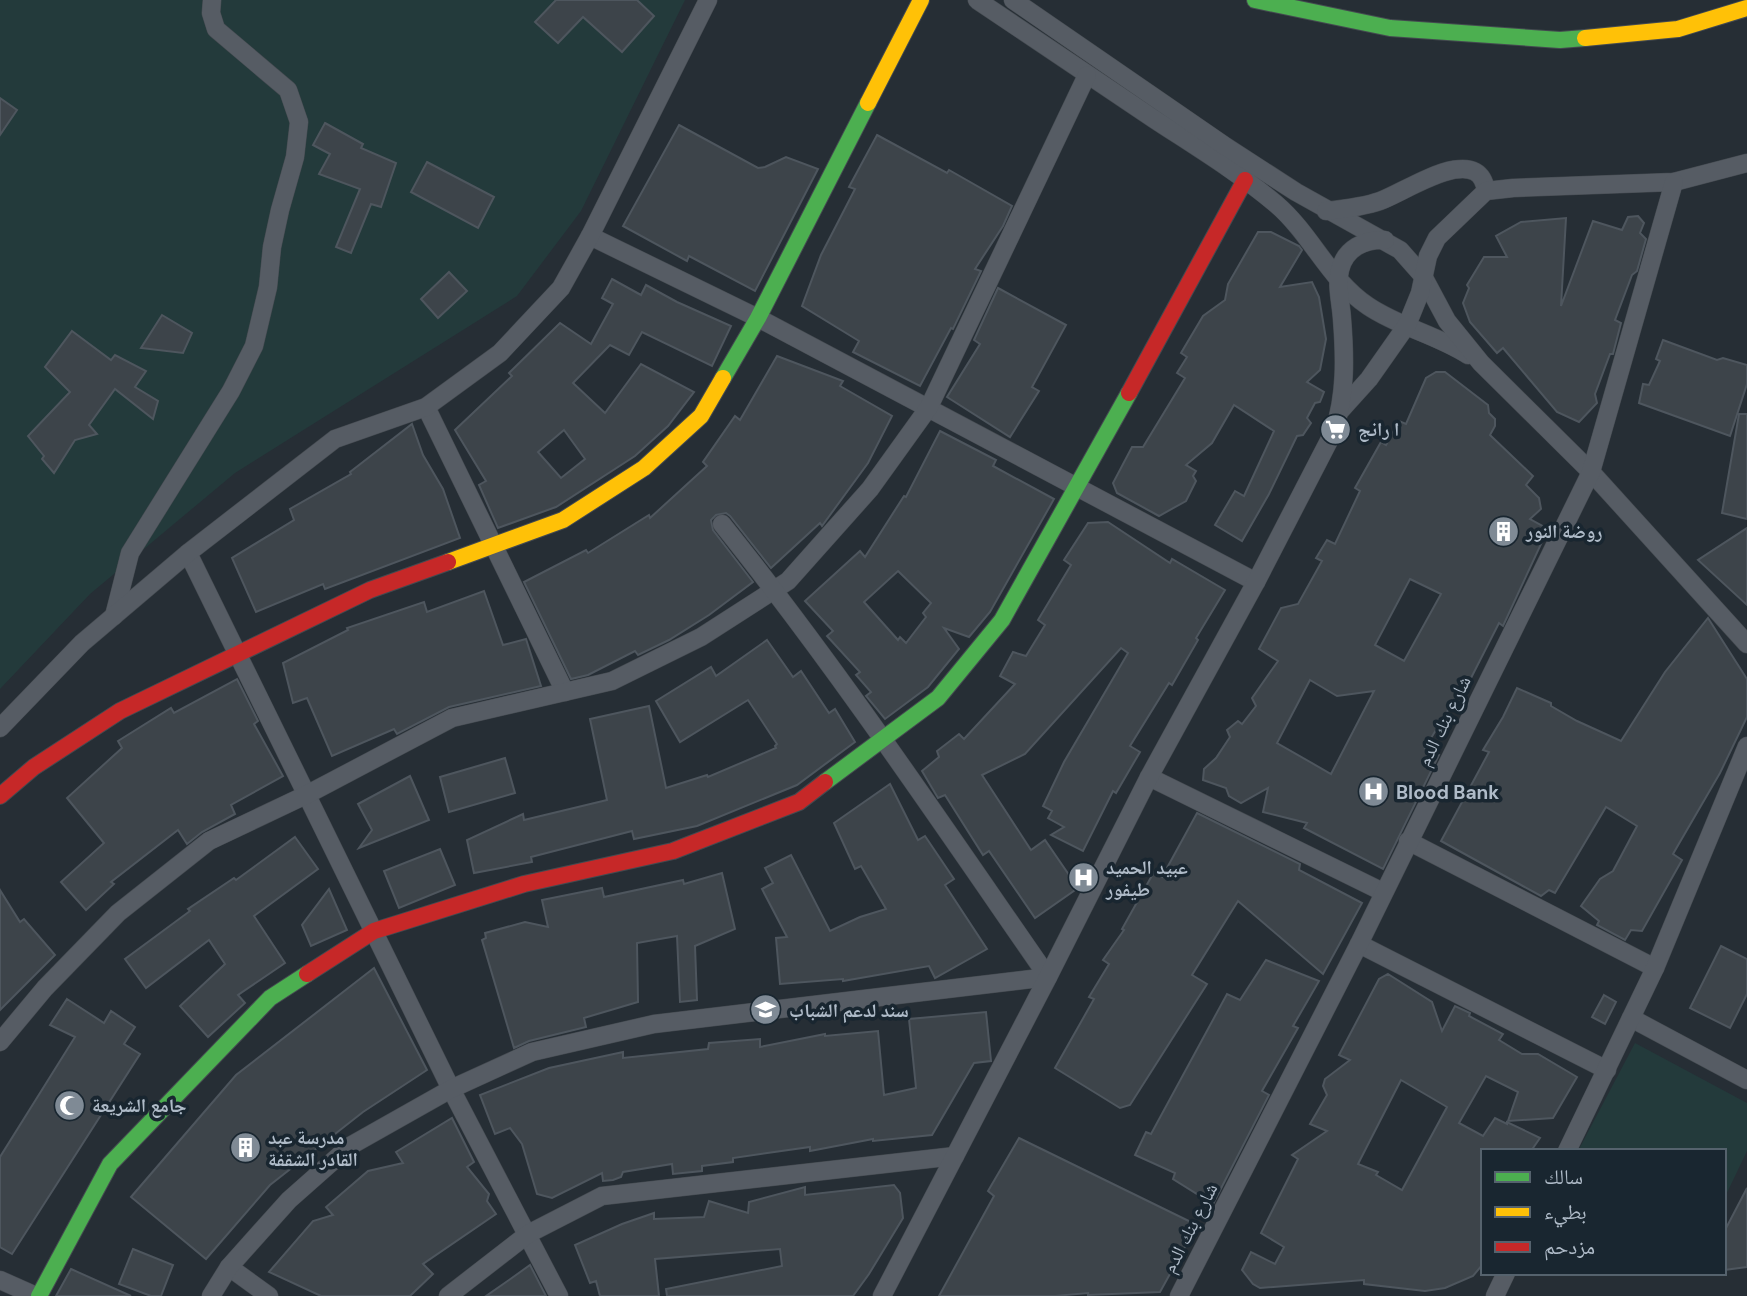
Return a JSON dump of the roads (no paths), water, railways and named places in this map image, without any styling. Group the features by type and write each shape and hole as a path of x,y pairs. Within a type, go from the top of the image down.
{"street":[{"path":"114,616 130,553 231,391 254,346 268,287 272,247 280,210 295,157 299,122 288,90 216,29 211,13 212,0"},
{"path":"0,728 82,643 188,553 335,439 426,407 500,353 561,288 590,236 708,0"},
{"path":"0,796 34,767 120,711 370,590 563,520 644,468 701,416 758,318 921,0"},
{"path":"977,0 1245,180 1290,218 1339,282 1370,307 1444,341 1481,363"},
{"path":"1013,0 1225,146 1326,211 1400,250 1423,276 1447,321 1481,363 1591,472 1747,644"},
{"path":"1255,0 1390,28 1560,40 1678,29 1747,8"},
{"path":"0,1042 45,988 118,914 209,841 308,794 452,718 612,681 701,637 789,581 870,489 929,407 1087,75"},
{"path":"1341,410 1376,370 1407,325 1415,310 1427,256 1437,238 1486,191 1674,181 1747,163"},
{"path":"1326,211 1377,202 1434,176 1464,168 1477,172 1485,180 1486,191"},
{"path":"0,1280 37,1296 110,1164 270,998 374,931 524,884 673,851 799,802 937,698 1002,620 1078,487 1245,180"},
{"name":"شارع بنك الدم","path":"1179,1296 1359,944 1591,472 1674,181"},
{"path":"590,236 758,318 1256,582"},
{"path":"882,1296 1149,776 1256,582 1334,431 1341,410 1344,348 1339,270 1352,250 1362,243 1385,240"},
{"path":"426,407 565,692"},
{"path":"722,524 775,590 883,739 1048,976"},
{"path":"188,553 451,1088 559,1296"},
{"path":"1568,1149 1655,968 1747,746"},
{"path":"1149,776 1383,892"},
{"path":"1408,841 1655,968"},
{"path":"1359,944 1607,1070"},
{"path":"211,1296 229,1267 289,1200 350,1146 451,1088 532,1052 654,1024 1048,976"},
{"path":"1631,1017 1747,1080"},
{"path":"448,1296 528,1234 602,1196 955,1156"},
{"path":"229,1267 269,1296"},
{"path":"1495,1296 1505,1275"}],"place":[{"name":"ا رانج","path":"1335,429"},
{"name":"روضة النور","path":"1503,531"},
{"name":"Blood Bank","path":"1373,792"},
{"name":"عبيد الحميد طيفور","path":"1083,878"},
{"name":"سند لدعم الشباب","path":"766,1010"},
{"name":"جامع الشريعة","path":"69,1105"},
{"name":"مدرسة عبد القادر الشقفة","path":"245,1148"}]}
